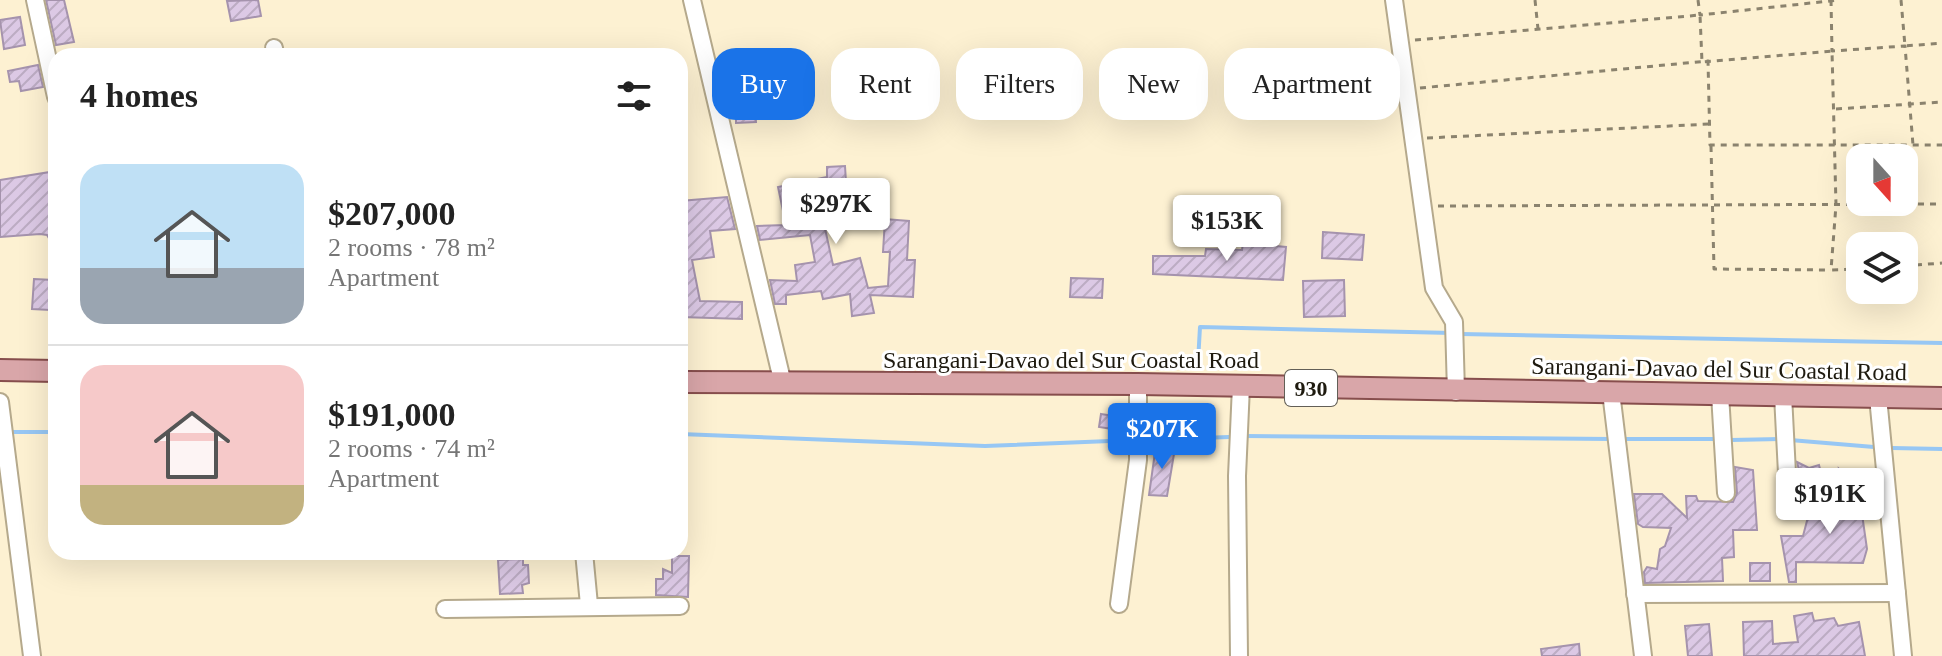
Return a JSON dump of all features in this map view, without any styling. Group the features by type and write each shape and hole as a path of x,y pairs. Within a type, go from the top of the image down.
{"main road":[{"path":"0,370 48,371"},
{"name":"Sarangani-Davao del Sur Coastal Road","path":"688,382 1138,384 1456,392 1942,398"}],"street":[{"path":"35,0 48,60"},
{"path":"692,0 783,384"},
{"path":"1394,0 1434,288 1454,322 1456,392"},
{"path":"1119,604 1138,460 1138,384"},
{"path":"1239,656 1237,476 1241,386"},
{"path":"1611,392 1643,656"},
{"path":"1720,394 1726,493"},
{"path":"1783,395 1788,493"},
{"path":"1878,397 1903,656"},
{"path":"0,402 32,656"},
{"path":"585,560 589,605"},
{"path":"1635,594 1897,593"},
{"path":"445,609 680,606"}],"path":[{"path":"1535,0 1538,29"},
{"path":"1698,0 1702,62 1708,61"},
{"path":"1831,270 1836,205 1832,0"},
{"path":"1410,41 1839,0"},
{"path":"1901,0 1913,144"},
{"path":"1409,92 1708,61 1942,43"},
{"path":"1708,61 1714,269 1846,269"},
{"path":"1836,109 1942,102"},
{"path":"1427,138 1710,124"},
{"path":"1710,145 1846,146"},
{"path":"1918,145 1942,145"},
{"path":"1423,206 1942,204"},
{"path":"1918,265 1942,263"}],"building":[{"path":"46,0 64,0 74,42 56,45"},
{"path":"258,0 261,16 231,21 227,1"},
{"path":"20,17 25,45 4,49 0,20"},
{"path":"38,65 43,87 21,91 19,81 10,82 8,71"},
{"path":"736,120 756,120 756,122 736,123"},
{"path":"845,166 846,182 842,183 849,212 839,215 840,220 824,224 833,265 860,258 868,288 888,286 890,252 883,252 885,219 909,221 907,260 915,260 913,297 870,295 874,313 852,316 850,294 823,299 821,291 786,295 786,304 775,304 770,280 797,281 795,265 815,262 810,235 760,240 757,226 786,225 778,187 827,177 827,167"},
{"path":"48,172 48,237 40,234 0,237 0,180"},
{"path":"727,197 735,229 710,231 714,257 692,260 700,301 742,302 742,319 688,317 688,200"},
{"path":"1323,232 1364,235 1362,260 1322,258"},
{"path":"1243,243 1286,247 1283,280 1153,274 1153,256 1205,256 1206,249 1242,250"},
{"path":"1071,278 1103,279 1102,298 1070,297"},
{"path":"34,279 48,280 48,310 32,309"},
{"path":"1344,280 1345,316 1304,317 1303,281"},
{"path":"1170,406 1196,407 1196,422 1169,421"},
{"path":"1101,414 1127,418 1125,431 1099,427"},
{"path":"1156,445 1175,448 1167,496 1149,495"},
{"path":"1797,462 1809,468 1819,465 1824,485 1804,490"},
{"path":"1735,467 1753,470 1757,530 1733,530 1734,557 1722,558 1723,581 1645,583 1644,572 1647,567 1657,569 1660,549 1665,546 1671,528 1638,524 1634,494 1662,494 1687,518 1686,496 1696,496 1698,501 1733,502 1737,493"},
{"path":"1839,469 1844,474 1852,472 1855,489 1851,490 1862,514 1867,549 1863,563 1796,562 1796,582 1789,582 1781,536 1803,536 1808,517 1830,515 1844,507"},
{"path":"689,556 688,597 656,595 656,579 663,579 663,569 672,573 672,560 688,560"},
{"path":"498,560 523,560 523,565 528,565 529,583 522,585 523,593 500,594"},
{"path":"1750,563 1770,563 1770,581 1750,581"},
{"path":"1812,613 1814,621 1834,618 1838,626 1859,622 1865,656 1744,656 1743,622 1772,621 1773,644 1798,642 1794,616"},
{"path":"1709,624 1712,656 1688,656 1685,626"},
{"path":"1579,644 1580,656 1542,656 1541,649"}],"waterway":[{"path":"1198,362 1200,327 1452,333"},
{"path":"1461,334 1942,343"},
{"path":"1208,411 1208,437"},
{"path":"10,432 48,432"},
{"path":"688,434 985,446 1135,440"},
{"path":"1245,436 1611,439"},
{"path":"1143,440 1229,437"},
{"path":"1621,439 1718,439"},
{"path":"1731,440 1780,439"},
{"path":"1790,440 1874,447"},
{"path":"1892,448 1942,449"}]}
